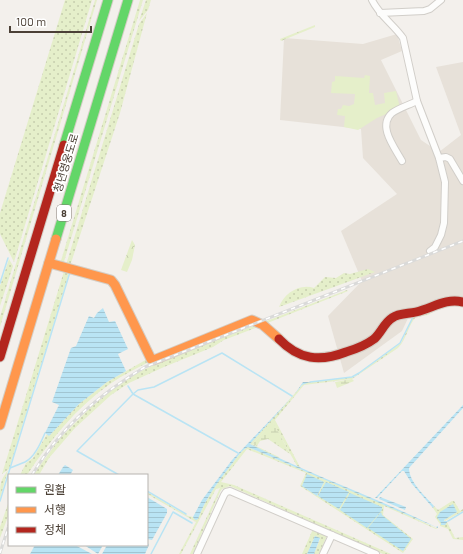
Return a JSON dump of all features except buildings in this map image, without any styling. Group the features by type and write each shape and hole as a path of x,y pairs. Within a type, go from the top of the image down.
{"main road":[{"name":"청년영웅도로","path":"0,357 108,0"},
{"name":"청년영웅도로","path":"0,425 128,0"},
{"path":"49,263 111,280 115,285 151,359 154,360 252,320 260,322 290,349 302,355 323,358 334,356 368,344 377,337 392,318 416,312 444,301 458,300 463,302"}],"street":[{"path":"372,0 380,13 397,30 402,38 417,101 439,158 445,182 444,223 440,235 434,247 430,251"},
{"path":"380,13 424,11 430,9 441,0"},
{"path":"402,161 392,144 386,129 386,120 397,110 417,101"},
{"path":"439,158 446,157 450,160 463,181"},
{"path":"197,554 224,495 226,492 230,491 376,554"},
{"path":"323,554 332,535"}],"shaded area":[{"path":"397,34 402,51 381,60 421,140 439,152 461,135 436,67 463,62 463,299 411,312 402,331 344,373 328,316 362,281 341,231 397,194 363,158 361,129 280,120 284,38 363,44"}],"green space":[{"path":"65,0 92,0 14,262 0,234 0,213"},
{"path":"95,0 97,0 0,327 0,317"},
{"path":"140,0 143,0 63,265 60,264"},
{"path":"146,0 151,0 148,10 139,21"},
{"path":"147,13 120,113 70,266 66,265 139,24"},
{"path":"315,25 315,27 281,41 280,39"},
{"path":"365,75 370,76 369,93 373,93 375,105 385,103 384,93 396,91 400,108 377,118 358,130 344,127 345,116 337,115 338,109 341,109 343,105 349,106 354,104 355,94 331,93 332,82 335,81 335,76 364,78"},
{"path":"132,240 135,245 132,260 127,272 121,270"},
{"path":"9,259 13,266 0,306 0,286"},
{"path":"65,268 70,270 9,469 2,474"},
{"path":"368,269 375,272 279,307 285,297 293,290 303,287 314,288 325,277 336,278 344,273 350,274"},
{"path":"347,290 348,291 265,324 264,322"},
{"path":"445,304 463,305 463,307 453,305 441,307 428,315 416,317 413,320 401,344 398,348 352,379 304,385 275,420 300,467 297,466 273,423 252,444 279,457 280,459 250,444 304,383 354,377 401,343 413,317"},
{"path":"258,324 258,327 224,340 213,347 129,383 111,395 75,428 49,458 40,474 34,474 60,438 90,408 114,388 137,373 162,361"},
{"path":"149,358 151,361 115,381 86,403 54,437 28,474 20,474 26,463 33,458 47,434 49,436 79,404 107,382"},
{"path":"352,379 354,381 337,388 335,382"},
{"path":"273,422 290,454 268,439 260,441 257,446 252,444"},
{"path":"248,447 404,513 438,529 384,506 383,515 413,539 403,553 300,486 306,473 247,449 221,482 234,485 391,554 383,554 230,486 222,489 220,492 193,554 190,554 220,488 216,489 181,554 179,554 196,522 148,495 148,493 188,516 198,519 212,491 243,450","holes":["324,482 317,496 301,485"]},
{"path":"8,470 0,499 1,483"},
{"path":"454,501 460,511 463,509 463,511 445,521 447,522 455,538 463,537 463,540 453,539 448,529 440,526 435,517 437,514 433,508 434,506 438,510","holes":["457,512 444,520 445,521 437,517 439,515"]},
{"path":"8,504 8,517 0,538 0,527"},
{"path":"313,529 326,536 319,554 314,554 320,539 315,536 307,554 302,554"}],"water":[{"path":"103,308 109,322 115,321 128,349 118,354 126,371 107,382 79,404 49,436 45,433 59,405 52,402 71,348 76,346 89,316 94,318"},
{"path":"303,382 310,382 302,385 294,395"},
{"path":"294,395 250,444 296,466 436,527 438,526 438,528 248,447 243,450 217,484 204,505 198,519 194,519 193,517 202,500 232,460"},
{"path":"463,405 463,408 409,468 415,484 434,506 433,508 412,484 404,471 402,471 377,498 375,498"},
{"path":"65,465 73,470 71,474 59,474"},
{"path":"307,474 324,482 317,496 302,486"},
{"path":"326,482 349,492 339,509 318,496"},
{"path":"350,493 382,507 382,510 367,528 340,510"},
{"path":"380,497 406,507 405,510 379,499"},
{"path":"148,498 167,509 167,513 152,540 148,539"},
{"path":"453,504 457,512 444,520 448,521 445,525 441,525 437,517 440,512"},
{"path":"381,512 382,515 411,539 403,551 368,528"},
{"path":"315,536 320,538 314,554 307,554"},
{"path":"148,544 149,545 145,554 102,554 106,546 148,546"},
{"path":"34,546 77,546 92,554 30,554"},
{"path":"86,546 102,546 98,554"}],"waterway":[{"path":"0,283 8,258"},
{"path":"8,474 70,272"},
{"path":"310,382 352,377 359,373 400,343 413,317"},
{"path":"117,474 77,451 138,390 154,387 222,353 292,396"},
{"path":"128,386 133,394 238,453"},
{"path":"10,468 29,460 37,449 45,433"},
{"path":"0,501 8,475"},
{"path":"148,492 186,514"},
{"path":"151,554 173,512 192,523"},
{"path":"448,521 463,512"}],"railway":[{"path":"33,474 55,442 81,414 111,389 145,367 463,241"},
{"path":"0,553 8,528"}],"traffic: fast":[{"path":"64,145 108,0"},
{"path":"56,239 128,0"}],"traffic: slow":[{"path":"0,425 56,239"},
{"path":"49,263 111,280 115,285 151,359 154,360 252,320 263,325 279,339"}],"traffic: jam":[{"path":"0,357 64,145"},
{"path":"279,339 294,351 302,355 319,358 327,357 353,350 368,343 374,339 389,320 395,316 416,312 445,302 463,302"}]}
